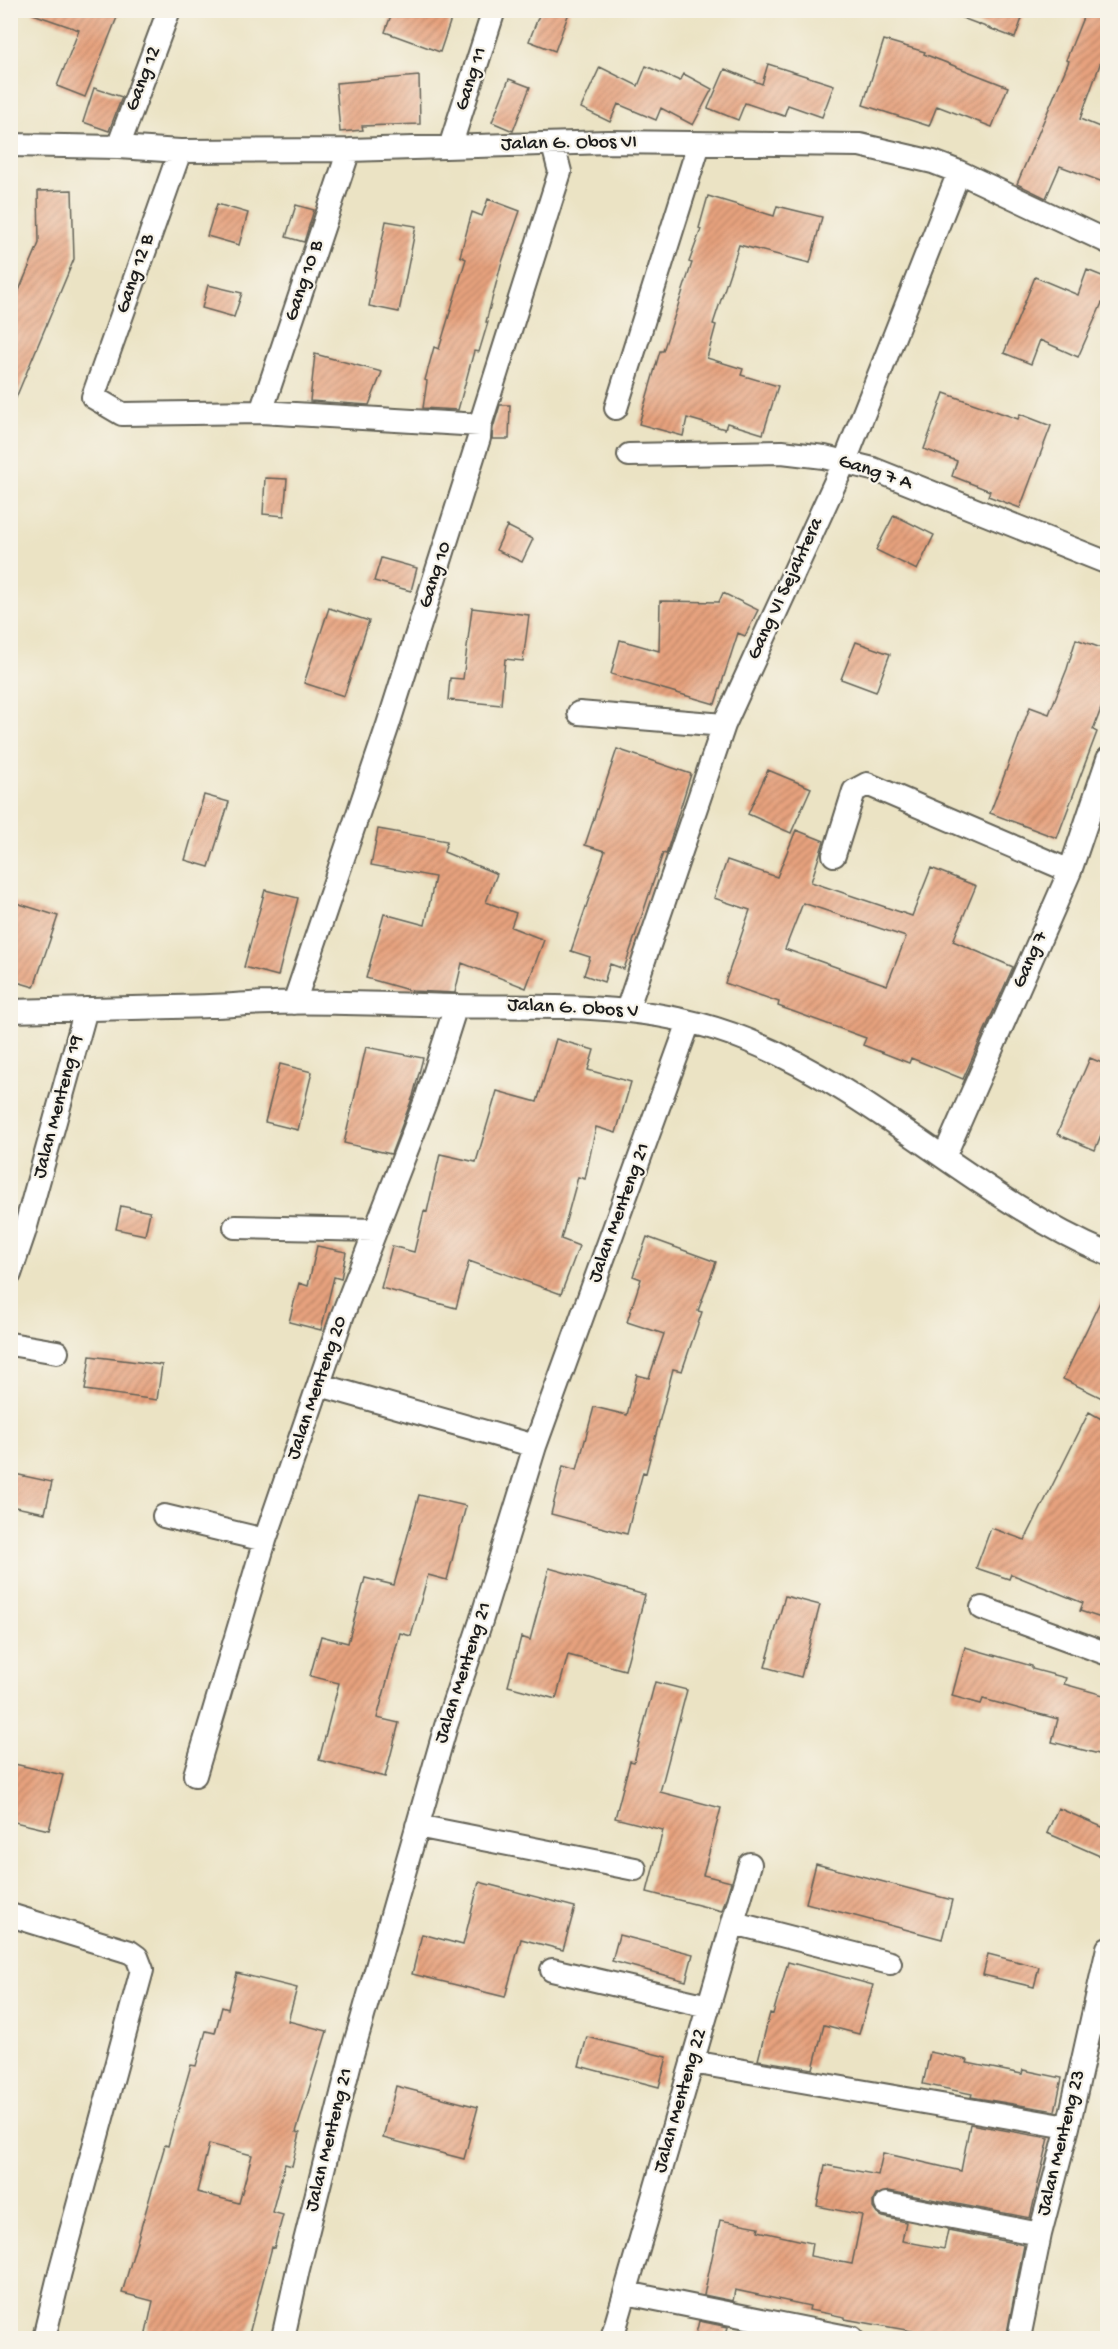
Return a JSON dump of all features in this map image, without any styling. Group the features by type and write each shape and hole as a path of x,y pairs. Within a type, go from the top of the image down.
{"street":[{"name":"Gang 12","path":"118,147 169,10"},
{"name":"Gang 11","path":"450,147 494,10"},
{"name":"Jalan G. Obos VI","path":"10,145 118,147 180,151 349,150 608,142 860,145 933,162 959,172 1107,242"},
{"path":"616,408 699,144"},
{"name":"Gang 10","path":"294,1003 388,725 560,172 553,145"},
{"name":"Gang 10 B","path":"261,412 349,150"},
{"name":"Gang 12 B","path":"180,151 93,397 122,414 261,412"},
{"name":"Gang VI Sejahtera","path":"627,1010 724,725 845,461 959,172"},
{"path":"261,412 480,425"},
{"name":"Gang 7 A","path":"628,455 782,452 845,461 873,469 1107,563"},
{"path":"579,713 724,725"},
{"name":"Gang 7","path":"944,1157 1070,871 1107,759"},
{"path":"834,855 854,791 867,784 1070,871"},
{"name":"Jalan G. Obos V","path":"10,1011 294,1003 545,1006 627,1010 689,1022 748,1040 816,1074 1016,1207 1107,1254"},
{"name":"Jalan Menteng 20","path":"195,1775 265,1540 343,1314 426,1100 456,1006"},
{"name":"Jalan Menteng 19","path":"10,1274 24,1233 86,1009"},
{"name":"Jalan Menteng 21","path":"283,2338 351,2058 446,1726 535,1446 689,1022"},
{"path":"235,1227 375,1230"},
{"path":"10,1344 57,1352"},
{"path":"320,1385 535,1446"},
{"path":"164,1516 265,1540"},
{"path":"982,1608 1107,1654"},
{"path":"417,1826 635,1869"},
{"name":"Jalan Menteng 22","path":"612,2338 750,1864"},
{"path":"10,1915 130,1952 137,1957 142,1970 44,2338"},
{"path":"734,1923 890,1964"},
{"name":"Jalan Menteng 23","path":"1019,2338 1040,2234 1068,2127 1107,1948"},
{"path":"552,1970 708,2006"},
{"path":"692,2062 1068,2127"},
{"path":"886,2204 1040,2234"},
{"path":"626,2293 852,2338"}],"building":[{"path":"34,10 120,10 85,97 57,86 79,30 33,14"},
{"path":"393,10 454,10 440,52 385,32"},
{"path":"541,10 570,10 555,51 529,41"},
{"path":"949,10 1025,10 1015,38 949,13"},
{"path":"1086,10 1107,10 1107,45 1080,119 1107,130 1107,170 1103,182 1060,166 1046,198 1017,184 1069,61 1066,60"},
{"path":"884,40 925,52 924,54 1008,87 992,127 937,106 929,126 863,105"},
{"path":"768,64 834,85 822,117 788,105 784,116 745,103 738,120 708,108 725,69 762,84"},
{"path":"646,66 680,81 684,74 712,89 693,125 661,108 656,120 618,104 610,122 581,108 600,67 638,86"},
{"path":"419,76 420,124 362,126 363,130 340,132 336,83"},
{"path":"509,79 530,87 513,131 492,122"},
{"path":"94,88 122,97 109,131 83,122"},
{"path":"72,190 74,259 10,412 10,312 39,243 38,191"},
{"path":"708,196 774,216 777,206 822,217 810,263 739,245 713,324 716,325 707,358 743,369 741,375 778,386 763,434 727,423 725,429 687,418 683,436 639,424 660,351 663,351 692,263 689,262 701,229 699,228"},
{"path":"488,199 520,211 501,265 479,352 474,351 458,410 423,408 427,381 425,380 434,347 439,349 466,259 460,256 472,212 482,216"},
{"path":"217,204 248,213 239,245 207,236"},
{"path":"296,205 314,210 304,242 286,237"},
{"path":"386,221 416,226 399,312 369,306"},
{"path":"1087,270 1107,278 1107,306 1102,303 1078,357 1040,340 1031,364 1004,353 1035,277 1078,295"},
{"path":"208,285 242,293 234,317 202,308"},
{"path":"315,354 382,372 369,405 310,401"},
{"path":"944,393 1018,419 1020,414 1051,426 1020,508 988,496 990,491 952,476 957,461 924,449"},
{"path":"500,405 510,405 509,439 492,439"},
{"path":"265,478 287,479 284,516 263,514"},
{"path":"894,515 934,535 917,570 876,550"},
{"path":"507,526 533,539 522,562 496,550"},
{"path":"381,558 417,568 411,591 374,581"},
{"path":"723,593 758,610 745,636 738,633 715,704 611,674 620,640 659,651 660,601 719,602"},
{"path":"329,608 369,621 344,696 304,683"},
{"path":"472,608 529,615 523,661 505,659 501,705 448,700 450,678 463,679"},
{"path":"1076,639 1107,650 1107,693 1093,730 1097,732 1057,838 990,813 1030,707 1049,714"},
{"path":"856,642 890,654 876,692 841,679"},
{"path":"617,749 691,774 666,854 663,853 624,969 610,964 604,982 584,975 590,957 571,951 605,851 585,845"},
{"path":"768,770 811,788 791,833 748,814"},
{"path":"204,795 229,802 209,867 185,860"},
{"path":"378,829 447,841 444,852 497,874 486,902 516,913 511,927 544,940 526,988 462,963 455,993 412,991 366,978 384,914 425,925 435,877 371,865"},
{"path":"796,830 824,841 811,882 912,916 931,868 976,886 953,941 1013,967 963,1079 911,1058 909,1063 863,1045 866,1038 778,1006 779,1002 725,983 750,910 714,898 727,860 777,877","holes":["803,903 906,937 887,985 785,949"]},
{"path":"265,890 298,898 278,976 244,967"},
{"path":"10,901 58,916 34,987 10,980"},
{"path":"556,1039 594,1050 588,1070 631,1082 616,1133 596,1127 585,1179 578,1177 561,1239 579,1246 561,1294 469,1261 456,1308 381,1288 392,1246 414,1252 424,1211 427,1212 440,1154 476,1162 497,1091 537,1102"},
{"path":"366,1047 423,1058 413,1096 391,1154 344,1143"},
{"path":"1090,1058 1107,1065 1107,1120 1095,1150 1057,1134"},
{"path":"280,1064 312,1072 298,1130 265,1122"},
{"path":"121,1206 150,1212 145,1235 116,1229"},
{"path":"647,1237 716,1262 698,1311 702,1312 682,1371 673,1369 646,1473 643,1472 627,1534 551,1514 563,1466 577,1470 594,1407 627,1415 637,1375 649,1378 664,1334 627,1322 641,1279 633,1276"},
{"path":"317,1246 346,1252 341,1279 334,1277 321,1330 289,1322 299,1283 308,1286"},
{"path":"1107,1287 1107,1386 1102,1398 1063,1379"},
{"path":"90,1356 162,1365 157,1400 85,1390"},
{"path":"1089,1412 1107,1422 1107,1620 1080,1611 1083,1603 1011,1574 1009,1579 976,1568 991,1528 1025,1540"},
{"path":"10,1473 52,1482 45,1513 10,1506"},
{"path":"419,1495 466,1506 447,1580 428,1575 411,1636 400,1633 377,1718 399,1723 385,1777 319,1760 339,1683 310,1676 321,1636 348,1643 365,1578 394,1585"},
{"path":"549,1568 645,1595 625,1670 568,1655 556,1699 508,1686 521,1637 530,1640"},
{"path":"785,1596 820,1605 801,1677 765,1667"},
{"path":"965,1647 1032,1666 1032,1669 1066,1678 1064,1684 1107,1696 1107,1722 1099,1754 1052,1742 1058,1719 983,1699 981,1704 952,1696"},
{"path":"655,1682 687,1690 660,1792 721,1808 703,1875 731,1882 722,1911 647,1892 663,1830 615,1818 630,1761 634,1762"},
{"path":"10,1763 63,1775 49,1830 10,1821"},
{"path":"1058,1808 1107,1829 1107,1859 1047,1833"},
{"path":"816,1864 952,1900 942,1939 806,1903"},
{"path":"479,1882 575,1907 563,1950 521,1939 505,1997 412,1974 422,1934 463,1945"},
{"path":"619,1935 693,1954 686,1981 612,1961"},
{"path":"988,1954 1039,1967 1034,1987 983,1975"},
{"path":"788,1962 873,1985 859,2034 824,2025 813,2069 758,2060 770,2013 773,2014"},
{"path":"237,1973 297,1988 288,2021 327,2031 296,2132 300,2133 292,2166 285,2164 272,2212 283,2215 274,2248 272,2247 248,2338 145,2338 153,2301 122,2293 191,2065 196,2066 206,2031 215,2033 222,2007 228,2009","holes":["209,2144 252,2155 239,2203 197,2192"]},
{"path":"587,2037 667,2057 659,2087 579,2066"},
{"path":"930,2052 968,2060 967,2063 1022,2074 1023,2070 1062,2078 1055,2111 971,2097 972,2094 923,2084"},
{"path":"396,2086 478,2107 464,2159 383,2138"},
{"path":"970,2124 1049,2138 1030,2218 889,2191 876,2195 873,2208 883,2217 906,2222 902,2241 944,2249 948,2230 1024,2245 1006,2338 928,2338 929,2334 845,2319 845,2317 809,2310 810,2306 735,2290 733,2301 704,2295 720,2220 759,2227 758,2231 812,2243 810,2256 852,2264 862,2215 817,2206 825,2165 878,2175 883,2153 961,2171"},
{"path":"699,2321 728,2327 725,2338 695,2338"}]}
